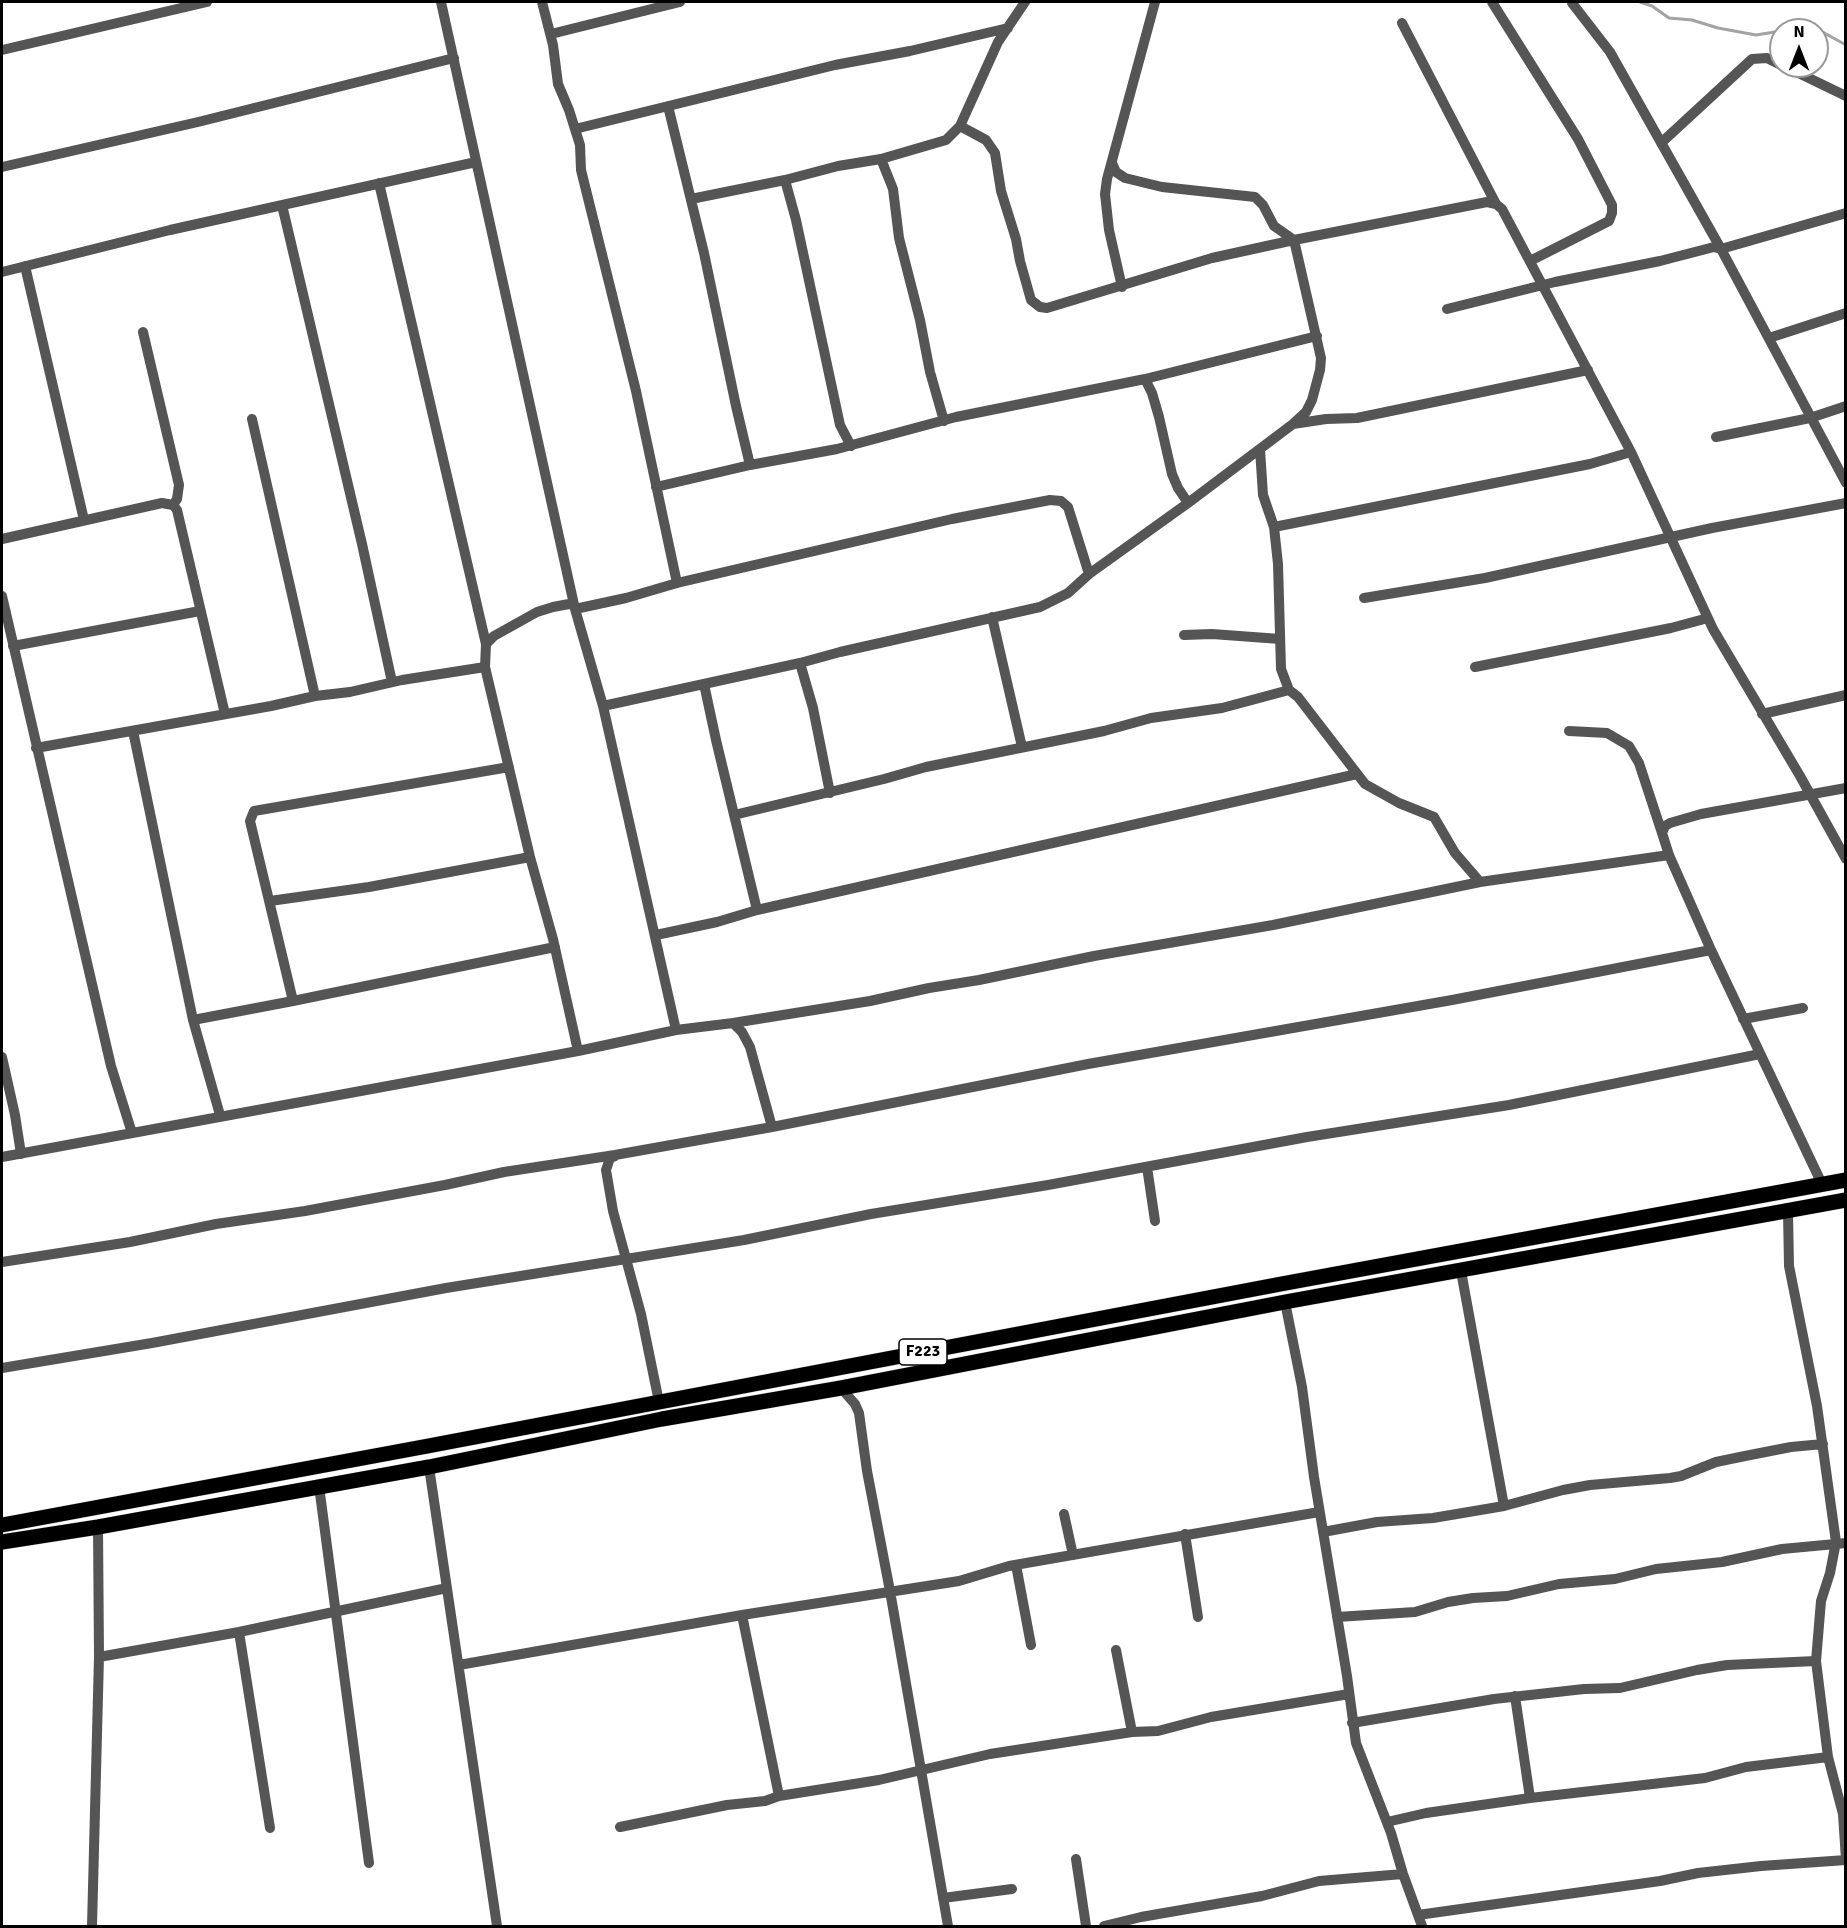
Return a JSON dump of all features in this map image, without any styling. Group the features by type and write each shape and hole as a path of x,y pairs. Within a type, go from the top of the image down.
{"main road":[{"name":"F223","path":"2,1525 1845,1180"},
{"name":"F223","path":"2,1542 98,1527 429,1467 662,1419 840,1388 1285,1302 1845,1200"},
{"path":"967,1343 970,1363"},
{"path":"47,1517 50,1534"}],"street":[{"path":"2,50 207,2"},
{"path":"441,2 575,609 603,706 676,1030"},
{"path":"542,2 558,84 579,145 584,180 636,391 677,582"},
{"path":"550,34 680,2"},
{"path":"691,199 785,180 838,166 881,159 946,140 960,126 998,42 1025,2"},
{"path":"1122,287 1106,212 1105,194 1155,2"},
{"path":"1492,2 1578,139 1612,205 1609,221 1530,261"},
{"path":"1572,3 1610,52 1721,249 1845,483"},
{"path":"1402,23 1496,204 1502,209 1631,452 1708,618 1800,776 1845,859"},
{"path":"575,129 835,65 910,51 1008,28"},
{"path":"2,167 198,122 453,58"},
{"path":"1661,143 1752,59 1769,59"},
{"path":"1808,78 1845,96"},
{"path":"668,106 750,465"},
{"path":"960,126 986,140 995,153 1001,191 1017,239 1020,261 1031,300 1047,308 1212,258 1487,202 1496,204"},
{"path":"881,159 893,189 899,238 920,320 930,372 944,421"},
{"path":"2,272 282,205 476,162"},
{"path":"603,706 1040,607 1068,593 1089,574 1188,503 1306,412 1312,400 1321,358 1294,240 1274,226 1263,205 1255,197 1162,187 1125,178 1116,172 1112,164"},
{"path":"785,180 796,220 840,425 851,446"},
{"path":"379,183 486,644 485,667 530,857 555,947 578,1051"},
{"path":"282,205 392,682"},
{"path":"1448,309 1713,247 1721,249 1845,213"},
{"path":"25,266 84,520"},
{"path":"1769,338 1845,313"},
{"path":"143,332 179,485 177,499 173,505"},
{"path":"656,487 750,465 851,446 944,421 1145,379 1317,336"},
{"path":"1293,424 1326,419 1357,418 1588,369"},
{"path":"1145,379 1159,417 1172,474 1188,503"},
{"path":"1716,437 1810,418 1845,406"},
{"path":"252,419 315,696"},
{"path":"1260,449 1264,503 1274,526 1280,598 1281,669 1289,690 1298,697 1365,784 1434,817 1455,853 1480,882"},
{"path":"1274,526 1590,464 1631,452"},
{"path":"575,609 626,598 677,582 952,519 1050,500 1061,501 1068,507 1089,574"},
{"path":"2,539 162,503 173,505 177,510 225,714"},
{"path":"1364,598 1485,578 1670,537 1845,504"},
{"path":"2,596 111,1066 132,1132"},
{"path":"486,644 494,636 537,612 569,604 574,605 575,609"},
{"path":"13,646 200,611"},
{"path":"992,618 1022,747"},
{"path":"1475,667 1671,628 1708,618"},
{"path":"1184,635 1212,634 1280,639"},
{"path":"800,663 813,708 830,793"},
{"path":"36,748 485,667"},
{"path":"704,684 757,910"},
{"path":"734,815 830,793 926,767 1104,731 1150,718 1222,708 1289,690"},
{"path":"1762,714 1845,695"},
{"path":"133,731 192,1020 220,1115"},
{"path":"1569,731 1607,733 1629,746 1639,764 1669,855 1743,1019 1822,1184"},
{"path":"293,1001 250,821 254,811 509,767"},
{"path":"656,935 1357,774"},
{"path":"1662,833 1665,826 1670,823 1701,814 1845,788"},
{"path":"2,1157 220,1115 578,1051 676,1030 870,1001 1094,956 1273,925 1480,882 1669,855"},
{"path":"270,901 369,887 530,857"},
{"path":"192,1020 555,947"},
{"path":"2,1262 315,1209 504,1172 610,1159 1088,1064 1452,1000 1711,950"},
{"path":"1743,1019 1803,1008"},
{"path":"733,1023 742,1032 750,1047 772,1127"},
{"path":"2,1368 152,1343 446,1288 744,1240 871,1214 1307,1137 1509,1105 1760,1054"},
{"path":"2,1057 21,1154"},
{"path":"610,1159 606,1170 613,1211 641,1314 659,1402"},
{"path":"1147,1167 1155,1221"},
{"path":"1285,1302 1301,1379 1319,1512 1356,1743 1387,1822 1420,1921 1698,1873 1845,1860 1843,1814 1828,1757 1816,1661 1821,1601 1841,1543 1789,1266 1788,1212"},
{"path":"1461,1271 1504,1506"},
{"path":"840,1388 855,1404 859,1413 867,1471 948,1926"},
{"path":"1323,1532 1377,1522 1433,1518 1504,1506 1590,1485 1681,1476 1716,1462 1791,1447 1823,1444"},
{"path":"429,1467 497,1926"},
{"path":"319,1486 369,1863"},
{"path":"459,1665 742,1615 959,1581 1001,1568 1319,1512"},
{"path":"1064,1514 1073,1555"},
{"path":"92,1926 99,1657 98,1527"},
{"path":"1185,1534 1198,1617"},
{"path":"1337,1617 1415,1612 1448,1602 1522,1593 1559,1584 1615,1579 1656,1569 1722,1562 1782,1549 1841,1543"},
{"path":"1017,1565 1031,1645"},
{"path":"99,1657 239,1632 447,1588"},
{"path":"742,1615 779,1796"},
{"path":"239,1632 270,1828"},
{"path":"1116,1650 1132,1732"},
{"path":"1352,1723 1515,1696 1620,1688 1727,1665 1816,1661"},
{"path":"620,1827 727,1805 765,1801 779,1796 879,1780 990,1754 1132,1732 1158,1731 1211,1717 1349,1694"},
{"path":"1515,1696 1530,1798"},
{"path":"1387,1822 1426,1813 1530,1798 1705,1779 1746,1767 1828,1757"},
{"path":"1076,1859 1086,1926"},
{"path":"1104,1926 1269,1894 1319,1881 1403,1874"},
{"path":"943,1898 1012,1889"}],"waterway":[{"path":"1640,2 1652,6 1669,18 1692,20 1718,28 1756,35 1769,33"},
{"path":"1829,36 1846,45"}]}
